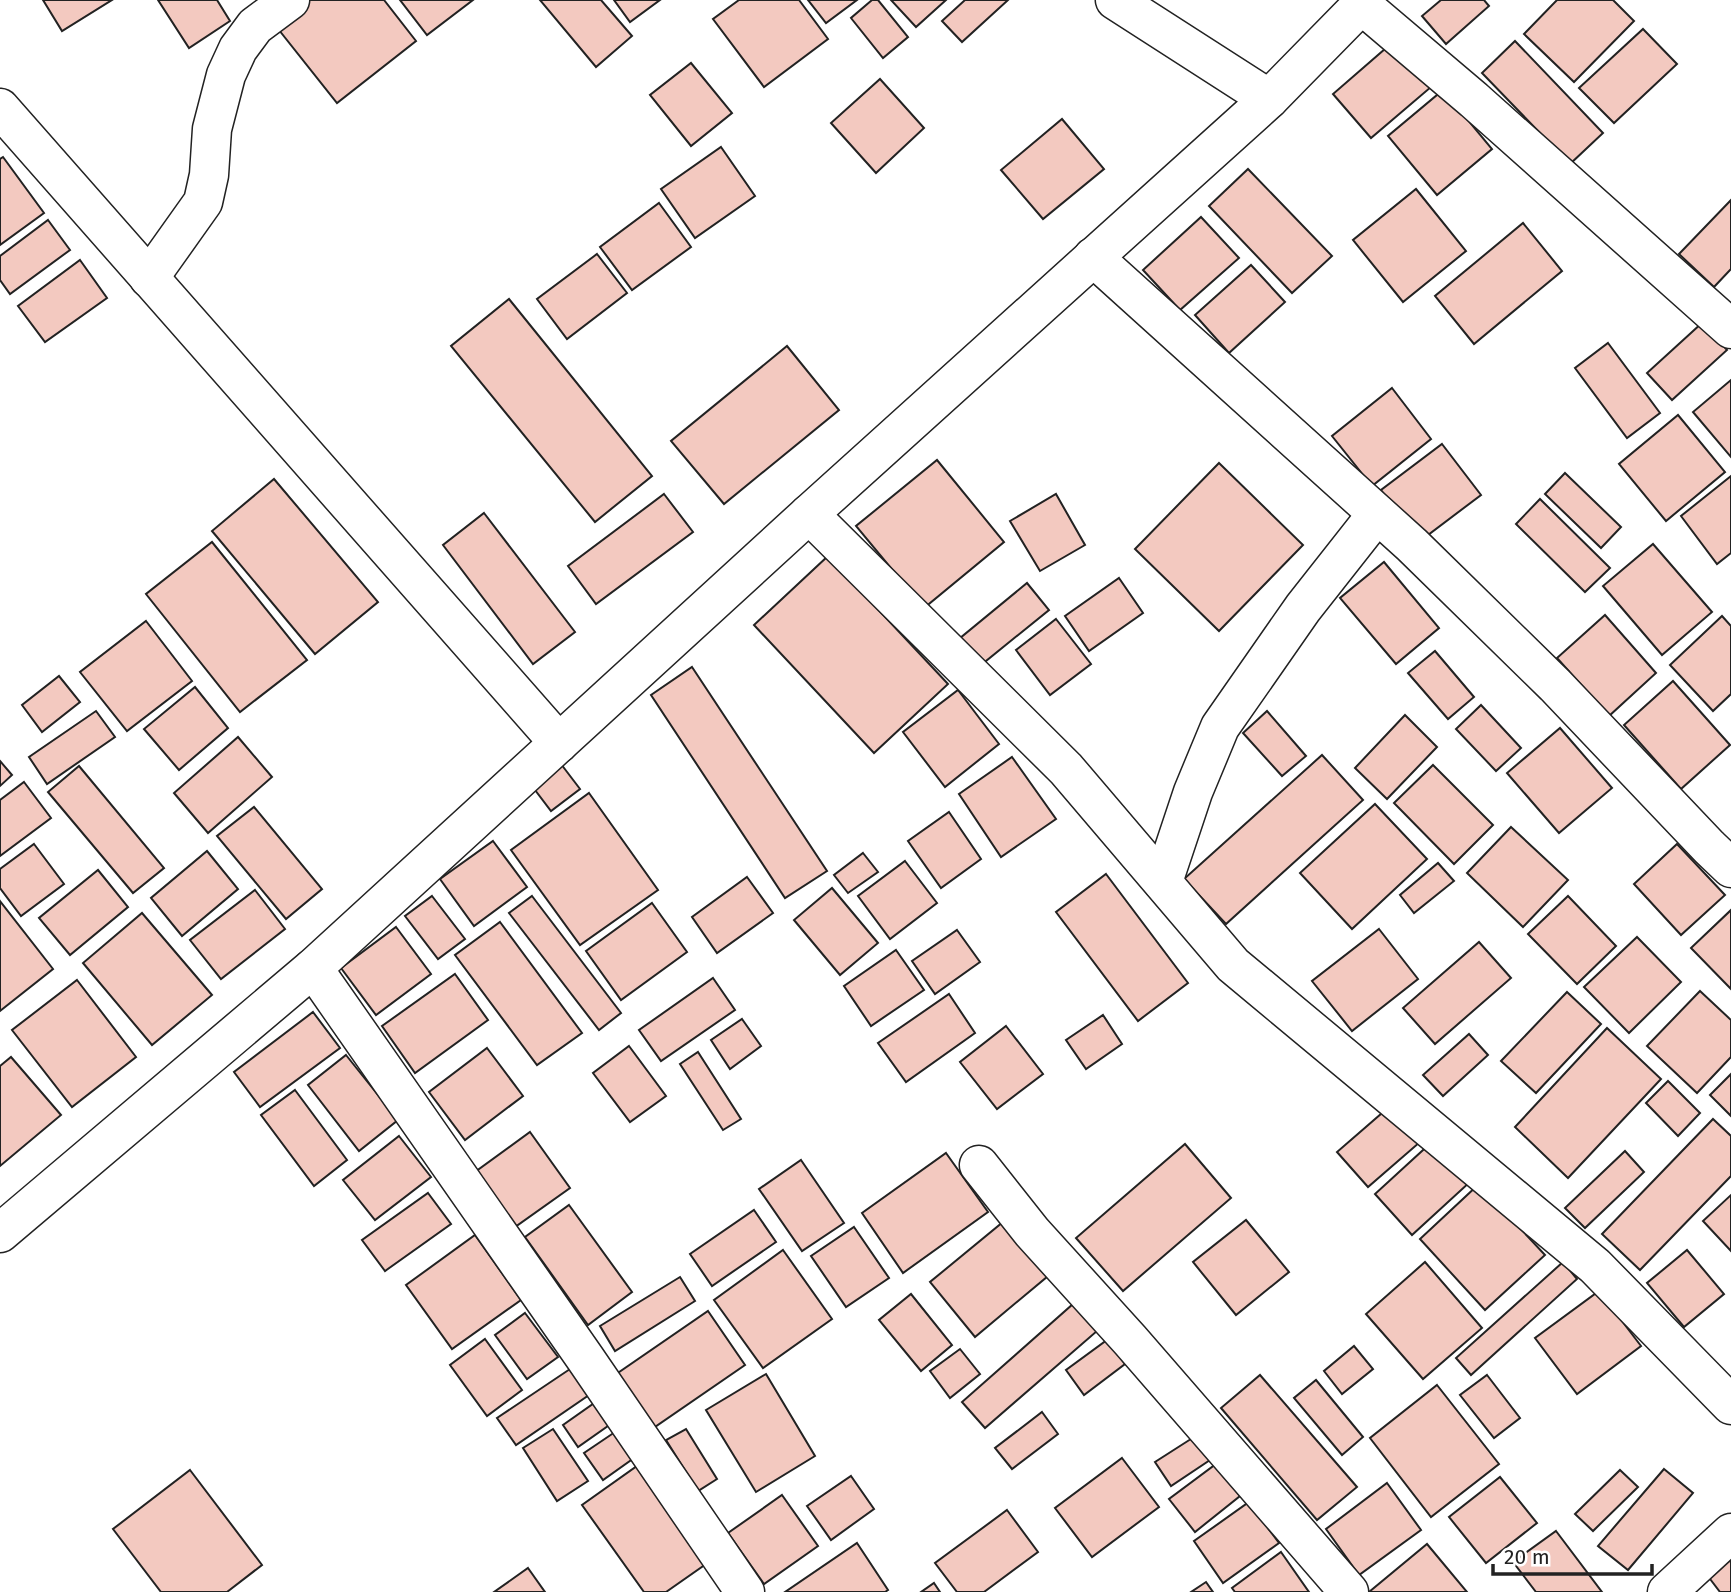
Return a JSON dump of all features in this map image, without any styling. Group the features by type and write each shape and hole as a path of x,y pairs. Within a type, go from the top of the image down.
{"street":[{"path":"149,278 203,202 209,175 212,129 226,75 238,48 255,26 290,0"},
{"path":"1115,0 1269,99"},
{"path":"0,1233 313,968 809,514 1269,99 1364,2 1731,329"},
{"path":"8,130 149,278 559,743"},
{"path":"1093,257 1412,545 1555,685 1731,868"},
{"path":"809,514 1066,769 1233,965 1595,1266 1731,1405"},
{"path":"1163,882 1193,792 1220,727 1303,608 1377,514"},
{"path":"313,968 585,1357 745,1592"},
{"path":"979,1165 1032,1232 1130,1340 1349,1592"},
{"path":"1667,1592 1731,1533"}],"building":[{"path":"43,0 112,0 62,31"},
{"path":"158,0 217,0 230,21 189,48"},
{"path":"306,0 384,0 416,41 337,103 275,25"},
{"path":"400,0 473,0 427,35"},
{"path":"540,0 601,0 632,36 596,67"},
{"path":"614,0 660,0 630,22"},
{"path":"739,0 799,0 828,39 764,87 713,19"},
{"path":"808,0 857,0 826,23"},
{"path":"872,0 878,0 908,37 883,58 851,18"},
{"path":"891,0 946,0 916,27"},
{"path":"965,0 1008,0 962,42 942,21"},
{"path":"1441,0 1484,0 1489,6 1446,44 1422,16"},
{"path":"1557,0 1613,0 1634,21 1574,82 1524,34"},
{"path":"1643,29 1677,64 1614,123 1579,88"},
{"path":"1515,41 1603,133 1570,164 1482,73"},
{"path":"1393,42 1431,87 1371,138 1333,94"},
{"path":"691,63 732,113 691,146 650,95"},
{"path":"880,79 924,128 876,173 831,123"},
{"path":"1443,90 1492,149 1437,195 1388,136"},
{"path":"1062,119 1104,169 1043,219 1001,170"},
{"path":"721,147 755,196 695,238 661,189"},
{"path":"3,157 44,213 0,245 0,159"},
{"path":"1248,169 1332,256 1292,293 1209,206"},
{"path":"1416,189 1466,251 1403,302 1353,240"},
{"path":"1731,200 1731,269 1714,287 1679,254"},
{"path":"659,203 691,247 632,290 600,247"},
{"path":"1201,217 1239,258 1180,310 1143,270"},
{"path":"48,220 70,250 10,294 0,280 0,256"},
{"path":"1523,223 1562,271 1474,344 1435,296"},
{"path":"597,254 627,293 567,339 537,299"},
{"path":"80,260 107,298 45,342 18,306"},
{"path":"1251,265 1285,302 1229,353 1195,315"},
{"path":"509,299 652,476 595,522 451,346"},
{"path":"1703,322 1727,350 1672,400 1647,373"},
{"path":"1608,343 1660,413 1627,438 1575,368"},
{"path":"787,346 839,410 724,504 671,441"},
{"path":"1731,380 1731,457 1693,412"},
{"path":"1392,388 1431,439 1372,486 1332,436"},
{"path":"1678,415 1725,472 1666,521 1619,464"},
{"path":"1442,444 1481,495 1420,541 1381,490"},
{"path":"937,460 1004,542 924,608 856,526"},
{"path":"1219,463 1303,545 1219,631 1135,549"},
{"path":"1565,473 1621,527 1601,548 1545,494"},
{"path":"1731,476 1731,553 1717,564 1681,516"},
{"path":"274,479 378,602 315,654 212,531"},
{"path":"664,494 693,532 596,604 568,566"},
{"path":"1056,494 1085,545 1040,571 1010,521"},
{"path":"1540,499 1610,568 1585,592 1516,524"},
{"path":"484,513 575,632 533,664 443,545"},
{"path":"212,542 307,660 240,712 146,594"},
{"path":"1653,544 1712,612 1662,655 1603,586"},
{"path":"828,556 948,684 874,753 754,625"},
{"path":"1384,562 1439,628 1396,664 1340,598"},
{"path":"1119,578 1143,613 1089,651 1065,616"},
{"path":"1027,583 1049,610 981,665 959,639"},
{"path":"1605,615 1656,673 1609,716 1557,658"},
{"path":"1722,616 1731,626 1731,694 1713,711 1670,665"},
{"path":"1056,619 1091,664 1050,695 1016,650"},
{"path":"146,621 192,681 127,731 80,672"},
{"path":"1435,651 1474,697 1448,719 1408,673"},
{"path":"692,667 827,871 785,898 651,695"},
{"path":"59,676 80,702 42,732 22,705"},
{"path":"1673,681 1730,745 1681,789 1624,725"},
{"path":"195,687 228,728 179,770 144,729"},
{"path":"958,690 999,744 945,787 903,732"},
{"path":"1481,705 1521,748 1496,771 1456,729"},
{"path":"96,711 115,737 47,784 29,757"},
{"path":"1267,711 1306,756 1282,776 1243,733"},
{"path":"1405,715 1437,747 1387,799 1355,768"},
{"path":"1560,728 1612,788 1559,833 1507,773"},
{"path":"238,737 272,777 208,833 174,793"},
{"path":"1322,755 1363,800 1226,924 1184,879"},
{"path":"1012,757 1056,819 1001,857 959,794"},
{"path":"0,761 12,775 0,786"},
{"path":"561,764 580,789 551,811 532,786"},
{"path":"1433,765 1493,825 1454,864 1394,803"},
{"path":"79,766 164,868 133,893 48,792"},
{"path":"24,782 51,818 0,856 0,800"},
{"path":"589,793 658,890 580,945 511,850"},
{"path":"1375,804 1427,859 1352,929 1300,873"},
{"path":"254,807 322,889 286,919 217,836"},
{"path":"949,812 981,859 941,888 908,841"},
{"path":"1511,827 1568,880 1523,927 1467,873"},
{"path":"493,841 527,887 474,926 440,879"},
{"path":"34,844 64,884 21,916 0,888 0,869"},
{"path":"1677,844 1725,895 1681,935 1634,884"},
{"path":"207,851 238,889 182,936 151,898"},
{"path":"863,853 878,872 848,893 834,875"},
{"path":"905,861 937,903 890,939 858,896"},
{"path":"1438,863 1454,881 1414,913 1400,895"},
{"path":"98,870 128,907 70,955 39,918"},
{"path":"1106,874 1188,983 1138,1021 1056,912"},
{"path":"747,877 773,913 717,953 692,917"},
{"path":"832,888 878,943 840,975 794,920"},
{"path":"255,890 285,929 221,979 190,940"},
{"path":"432,896 465,939 438,959 405,916"},
{"path":"532,896 621,1013 599,1030 509,913"},
{"path":"1568,896 1616,946 1577,984 1528,934"},
{"path":"0,901 53,969 0,1011"},
{"path":"652,903 687,952 621,1000 586,951"},
{"path":"1731,910 1731,989 1691,948"},
{"path":"142,913 212,995 152,1045 83,963"},
{"path":"500,922 582,1033 537,1065 455,955"},
{"path":"396,927 431,974 376,1015 341,968"},
{"path":"1379,929 1418,979 1352,1031 1312,981"},
{"path":"957,930 980,962 935,994 912,961"},
{"path":"1637,937 1681,982 1629,1033 1584,987"},
{"path":"1479,942 1511,978 1435,1044 1403,1008"},
{"path":"896,950 924,990 871,1026 844,986"},
{"path":"455,974 488,1020 415,1073 382,1026"},
{"path":"713,978 735,1010 661,1061 639,1030"},
{"path":"77,980 136,1057 72,1107 12,1030"},
{"path":"1700,991 1731,1020 1731,1057 1697,1093 1647,1046"},
{"path":"1567,992 1601,1024 1536,1093 1501,1061"},
{"path":"949,994 975,1033 906,1082 878,1043"},
{"path":"313,1012 340,1048 260,1107 234,1072"},
{"path":"1103,1015 1122,1044 1086,1069 1066,1040"},
{"path":"742,1019 761,1046 730,1069 711,1040"},
{"path":"1006,1026 1043,1074 997,1109 960,1062"},
{"path":"1607,1028 1661,1079 1568,1178 1515,1127"},
{"path":"1469,1034 1488,1055 1443,1096 1423,1075"},
{"path":"629,1046 666,1096 630,1122 593,1073"},
{"path":"487,1048 523,1096 465,1140 429,1092"},
{"path":"698,1052 741,1119 723,1130 680,1064"},
{"path":"346,1055 398,1120 359,1151 308,1085"},
{"path":"11,1057 61,1115 0,1166 0,1066"},
{"path":"1731,1074 1731,1116 1710,1095"},
{"path":"1668,1081 1700,1113 1678,1136 1646,1103"},
{"path":"295,1090 347,1160 314,1186 261,1115"},
{"path":"1389,1107 1420,1142 1368,1187 1337,1152"},
{"path":"1713,1119 1731,1136 1731,1176 1640,1270 1602,1234"},
{"path":"530,1132 570,1188 515,1227 475,1172"},
{"path":"399,1136 431,1177 375,1220 343,1180"},
{"path":"1434,1140 1471,1181 1412,1235 1375,1194"},
{"path":"1185,1144 1231,1198 1123,1291 1076,1238"},
{"path":"1625,1151 1644,1172 1585,1228 1565,1208"},
{"path":"946,1153 988,1212 903,1273 862,1213"},
{"path":"801,1160 844,1223 802,1251 759,1189"},
{"path":"1479,1184 1545,1255 1485,1310 1420,1239"},
{"path":"428,1193 451,1224 385,1271 362,1240"},
{"path":"1731,1195 1731,1251 1703,1221"},
{"path":"569,1205 632,1292 588,1325 525,1237"},
{"path":"754,1210 776,1242 712,1286 690,1254"},
{"path":"1246,1220 1289,1272 1236,1315 1193,1262"},
{"path":"1003,1222 1048,1276 975,1337 930,1282"},
{"path":"854,1227 889,1278 846,1307 811,1256"},
{"path":"475,1235 521,1300 452,1349 406,1285"},
{"path":"783,1250 832,1319 763,1368 714,1300"},
{"path":"1687,1250 1724,1294 1684,1327 1647,1283"},
{"path":"1425,1262 1482,1328 1423,1379 1366,1314"},
{"path":"1563,1262 1577,1279 1471,1375 1456,1358"},
{"path":"680,1277 695,1301 615,1351 600,1326"},
{"path":"1599,1291 1641,1346 1577,1394 1535,1338"},
{"path":"911,1294 952,1345 921,1371 879,1320"},
{"path":"1073,1304 1097,1331 985,1428 962,1402"},
{"path":"708,1311 745,1365 649,1431 612,1377"},
{"path":"525,1313 558,1357 527,1379 495,1335"},
{"path":"485,1339 522,1390 487,1416 450,1365"},
{"path":"1107,1340 1125,1364 1084,1395 1066,1370"},
{"path":"1354,1346 1373,1369 1342,1394 1324,1371"},
{"path":"960,1349 980,1374 950,1398 930,1371"},
{"path":"570,1369 589,1395 516,1445 497,1418"},
{"path":"766,1374 815,1456 756,1492 706,1410"},
{"path":"1260,1375 1357,1487 1317,1520 1221,1408"},
{"path":"1487,1375 1520,1418 1494,1438 1460,1395"},
{"path":"1316,1380 1363,1437 1342,1455 1294,1398"},
{"path":"1437,1385 1499,1464 1431,1517 1370,1438"},
{"path":"600,1399 615,1421 578,1447 563,1425"},
{"path":"1042,1412 1058,1434 1012,1469 995,1448"},
{"path":"553,1429 588,1481 557,1501 523,1448"},
{"path":"686,1429 717,1479 698,1491 666,1440"},
{"path":"615,1432 634,1458 603,1480 584,1453"},
{"path":"1194,1437 1210,1460 1171,1486 1155,1462"},
{"path":"1122,1458 1159,1507 1092,1557 1055,1508"},
{"path":"1216,1464 1240,1496 1195,1532 1169,1499"},
{"path":"637,1466 706,1564 666,1592 644,1592 582,1505"},
{"path":"1664,1469 1693,1493 1628,1570 1598,1546"},
{"path":"190,1470 262,1565 227,1592 161,1592 113,1529"},
{"path":"1620,1470 1638,1487 1593,1531 1575,1514"},
{"path":"851,1476 874,1509 831,1540 807,1506"},
{"path":"1500,1477 1537,1523 1486,1563 1449,1517"},
{"path":"1387,1483 1421,1530 1359,1575 1326,1529"},
{"path":"782,1495 818,1546 764,1584 728,1533"},
{"path":"1249,1502 1279,1543 1223,1583 1194,1541"},
{"path":"1007,1510 1038,1552 984,1592 957,1592 935,1563"},
{"path":"1556,1531 1602,1592 1536,1592 1513,1562"},
{"path":"857,1543 888,1590 785,1592"},
{"path":"1427,1544 1467,1592 1369,1592"},
{"path":"1281,1552 1309,1592 1235,1592 1232,1588"},
{"path":"1725,1555 1731,1562 1731,1592 1720,1592 1704,1571"},
{"path":"528,1568 545,1592 494,1592"},
{"path":"1206,1582 1213,1592 1191,1592"},
{"path":"934,1583 940,1592 921,1592"}]}
